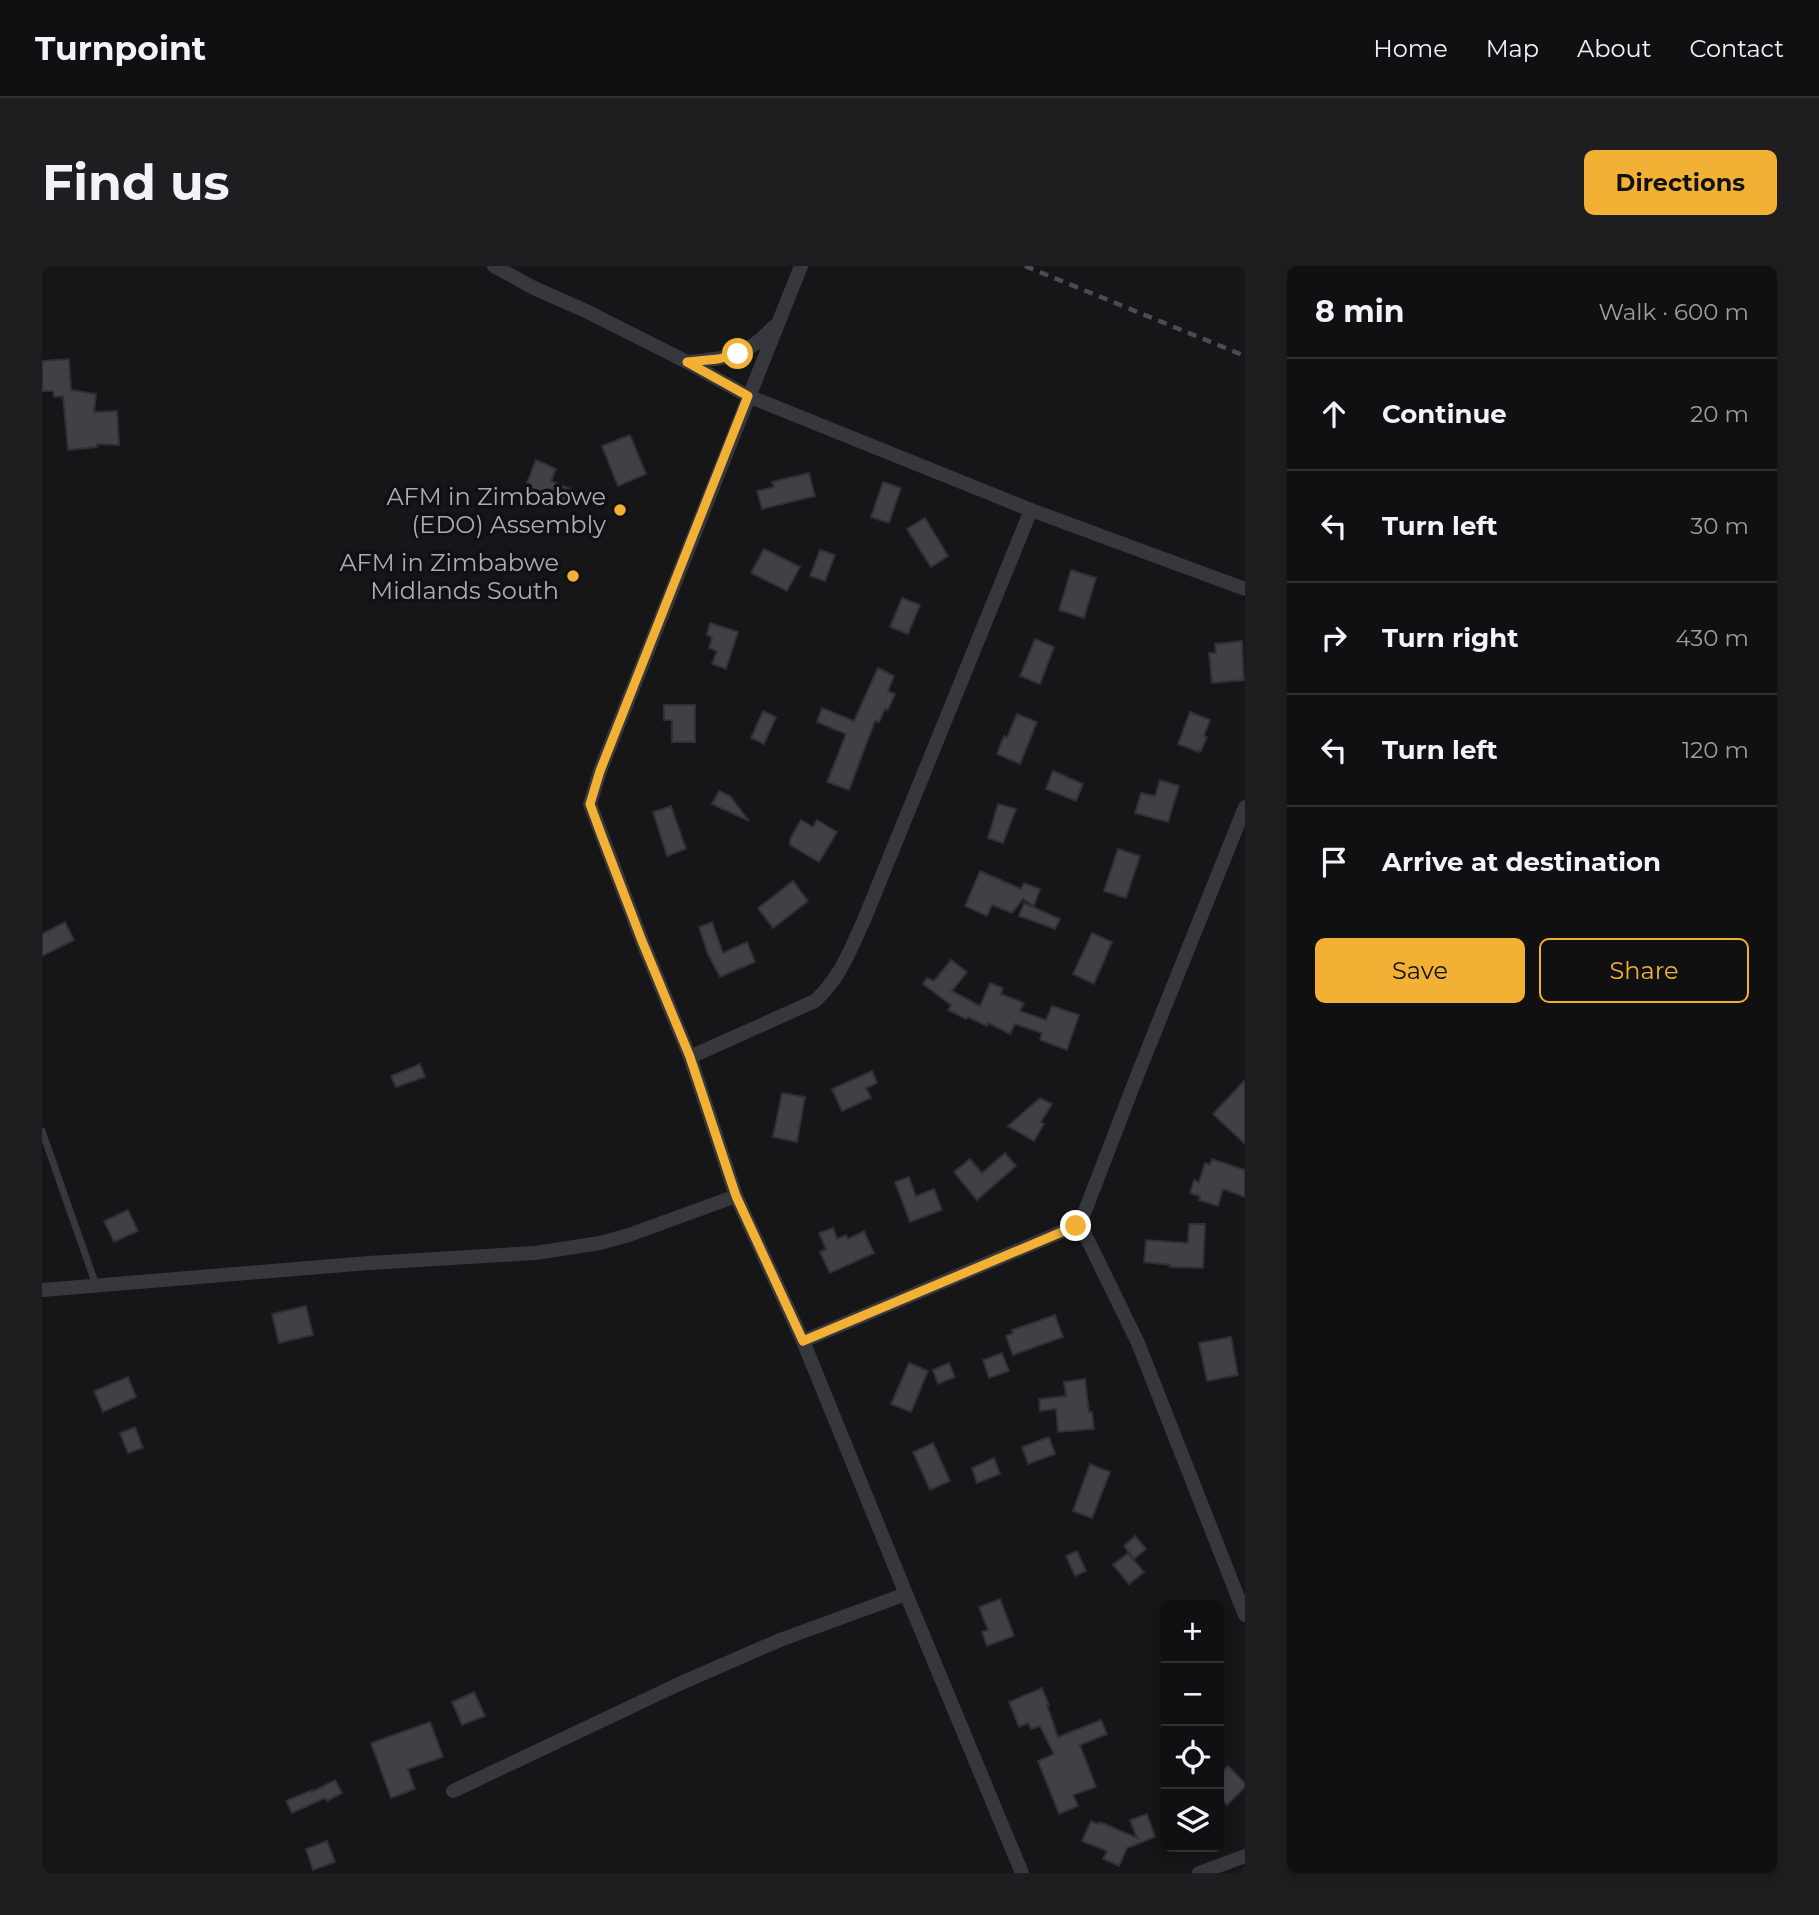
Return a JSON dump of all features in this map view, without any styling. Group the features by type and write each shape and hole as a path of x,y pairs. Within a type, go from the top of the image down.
{"street":[{"path":"494,266 687,362 748,396 1031,510 1245,589"},
{"path":"802,266 600,771 590,804 690,1057 736,1196 803,1341 1022,1873"},
{"path":"687,362 738,354 755,346 779,320"},
{"path":"690,1057 815,1001 840,972 864,920 1031,510"},
{"path":"803,1341 1080,1224 1245,807"},
{"path":"42,1290 535,1253 600,1243 736,1196"},
{"path":"1080,1224 1138,1343 1245,1615"},
{"path":"453,1791 679,1684 779,1640 906,1594"},
{"path":"1199,1873 1245,1856"}],"lane":[{"path":"42,1131 96,1286"}],"building":[{"path":"69,359 71,390 96,394 94,412 117,411 119,445 97,444 97,447 68,450 63,396 54,397 53,391 42,391 42,361"},
{"path":"630,435 646,474 618,486 602,446"},
{"path":"536,460 556,469 551,481 571,489 565,503 525,488"},
{"path":"809,473 815,496 762,509 757,491 774,487 772,482"},
{"path":"883,482 901,488 889,523 871,517"},
{"path":"925,518 948,556 931,567 907,529"},
{"path":"764,549 800,567 787,591 751,573"},
{"path":"820,550 835,555 825,581 810,576"},
{"path":"1071,570 1096,578 1084,618 1059,610"},
{"path":"902,598 920,605 908,634 890,627"},
{"path":"710,623 738,632 726,669 712,664 717,651 709,648 712,637 707,635"},
{"path":"1035,639 1054,647 1040,684 1020,676"},
{"path":"1242,641 1244,680 1212,683 1209,653 1216,653 1215,644"},
{"path":"878,668 894,676 888,691 895,694 888,710 885,709 879,722 875,721 849,790 827,782 846,734 817,722 822,708 854,721"},
{"path":"664,705 695,705 695,742 672,742 672,720 664,720"},
{"path":"763,711 776,717 764,744 751,738"},
{"path":"1190,712 1210,720 1204,736 1207,737 1198,752 1178,744"},
{"path":"1017,714 1037,722 1020,764 997,754"},
{"path":"1053,771 1083,784 1076,801 1046,789"},
{"path":"1160,780 1179,786 1168,822 1135,813 1141,793 1155,796"},
{"path":"719,791 730,796 749,821 712,804"},
{"path":"998,804 1016,809 1003,843 988,838"},
{"path":"671,806 686,849 667,856 653,812"},
{"path":"801,820 813,827 817,820 837,832 819,862 790,845 790,839"},
{"path":"1118,849 1140,856 1126,898 1104,891"},
{"path":"980,871 1021,889 1024,883 1040,889 1034,906 1023,899 1012,913 992,905 987,916 965,906"},
{"path":"793,881 808,901 773,928 758,908"},
{"path":"1024,903 1060,919 1055,929 1019,916"},
{"path":"65,922 74,940 42,956 42,934"},
{"path":"712,922 723,953 747,942 755,962 720,977 708,954 699,927"},
{"path":"1092,933 1112,942 1094,984 1073,974"},
{"path":"951,960 967,972 952,991 980,1006 990,983 1003,988 1001,994 1024,1003 1020,1011 1046,1020 1052,1006 1079,1015 1067,1050 1040,1040 1042,1033 1015,1024 1010,1034 988,1023 987,1026 948,1010 951,1005 923,984 927,978 934,981"},
{"path":"420,1064 425,1077 396,1087 391,1076"},
{"path":"872,1071 877,1083 866,1088 871,1098 842,1111 832,1089"},
{"path":"1245,1080 1245,1144 1213,1114"},
{"path":"782,1093 805,1097 797,1142 773,1137"},
{"path":"1040,1098 1052,1104 1034,1141 1008,1126"},
{"path":"1005,1153 1016,1166 977,1200 954,1172 970,1159 982,1173"},
{"path":"1212,1159 1245,1170 1245,1197 1223,1189 1218,1206 1199,1200 1200,1196 1190,1193 1194,1180 1199,1182 1205,1163 1210,1165"},
{"path":"909,1177 916,1196 934,1189 942,1210 910,1222 895,1182"},
{"path":"128,1210 138,1231 114,1242 104,1221"},
{"path":"1189,1224 1205,1224 1203,1268 1170,1267 1144,1262 1146,1240 1188,1243"},
{"path":"833,1228 837,1239 846,1235 848,1239 864,1231 874,1253 830,1273 820,1252 826,1249 819,1233"},
{"path":"306,1306 313,1335 279,1343 272,1314"},
{"path":"1055,1315 1063,1337 1013,1355 1006,1336 1013,1333 1012,1330"},
{"path":"1231,1337 1238,1375 1207,1381 1199,1343"},
{"path":"1002,1353 1009,1371 989,1378 983,1360"},
{"path":"909,1363 928,1371 911,1412 891,1404"},
{"path":"949,1363 955,1377 938,1384 933,1370"},
{"path":"128,1377 136,1397 103,1412 94,1391"},
{"path":"1085,1379 1094,1429 1058,1432 1056,1409 1040,1411 1039,1399 1066,1396 1064,1382"},
{"path":"135,1427 143,1448 128,1453 120,1433"},
{"path":"1049,1437 1055,1454 1028,1464 1022,1447"},
{"path":"933,1443 950,1481 930,1490 913,1452"},
{"path":"994,1458 1000,1474 977,1483 972,1468"},
{"path":"1090,1464 1110,1472 1092,1518 1073,1511"},
{"path":"1135,1536 1146,1549 1134,1559 1124,1546"},
{"path":"1077,1551 1086,1571 1075,1576 1066,1556"},
{"path":"1128,1553 1144,1572 1129,1584 1113,1565"},
{"path":"1000,1599 1014,1636 987,1646 982,1632 988,1630 979,1607"},
{"path":"1042,1688 1058,1737 1101,1720 1107,1734 1080,1745 1096,1787 1073,1795 1078,1806 1059,1814 1038,1761 1054,1754 1040,1726 1031,1729 1028,1723 1019,1727 1009,1702"},
{"path":"474,1692 485,1716 462,1725 452,1702"},
{"path":"430,1722 443,1757 408,1769 415,1789 391,1798 371,1743"},
{"path":"1228,1766 1245,1783 1245,1787 1227,1805 1224,1802 1224,1770"},
{"path":"335,1780 342,1793 292,1813 286,1801"},
{"path":"1147,1814 1155,1837 1127,1848 1119,1866 1103,1859 1107,1851 1082,1841 1091,1821 1098,1824 1100,1822 1137,1838 1130,1820"},
{"path":"327,1841 335,1862 313,1870 306,1849"}],"railway":[{"path":"1025,266 1245,356"}],"place":[{"name":"AFM in Zimbabwe (EDO) Assembly","path":"620,510"},
{"name":"AFM in Zimbabwe Midlands South","path":"573,576"}],"route":[{"path":"738,354 687,362 748,396 600,771 590,804 690,1057 736,1196 803,1341 1076,1226"}]}
